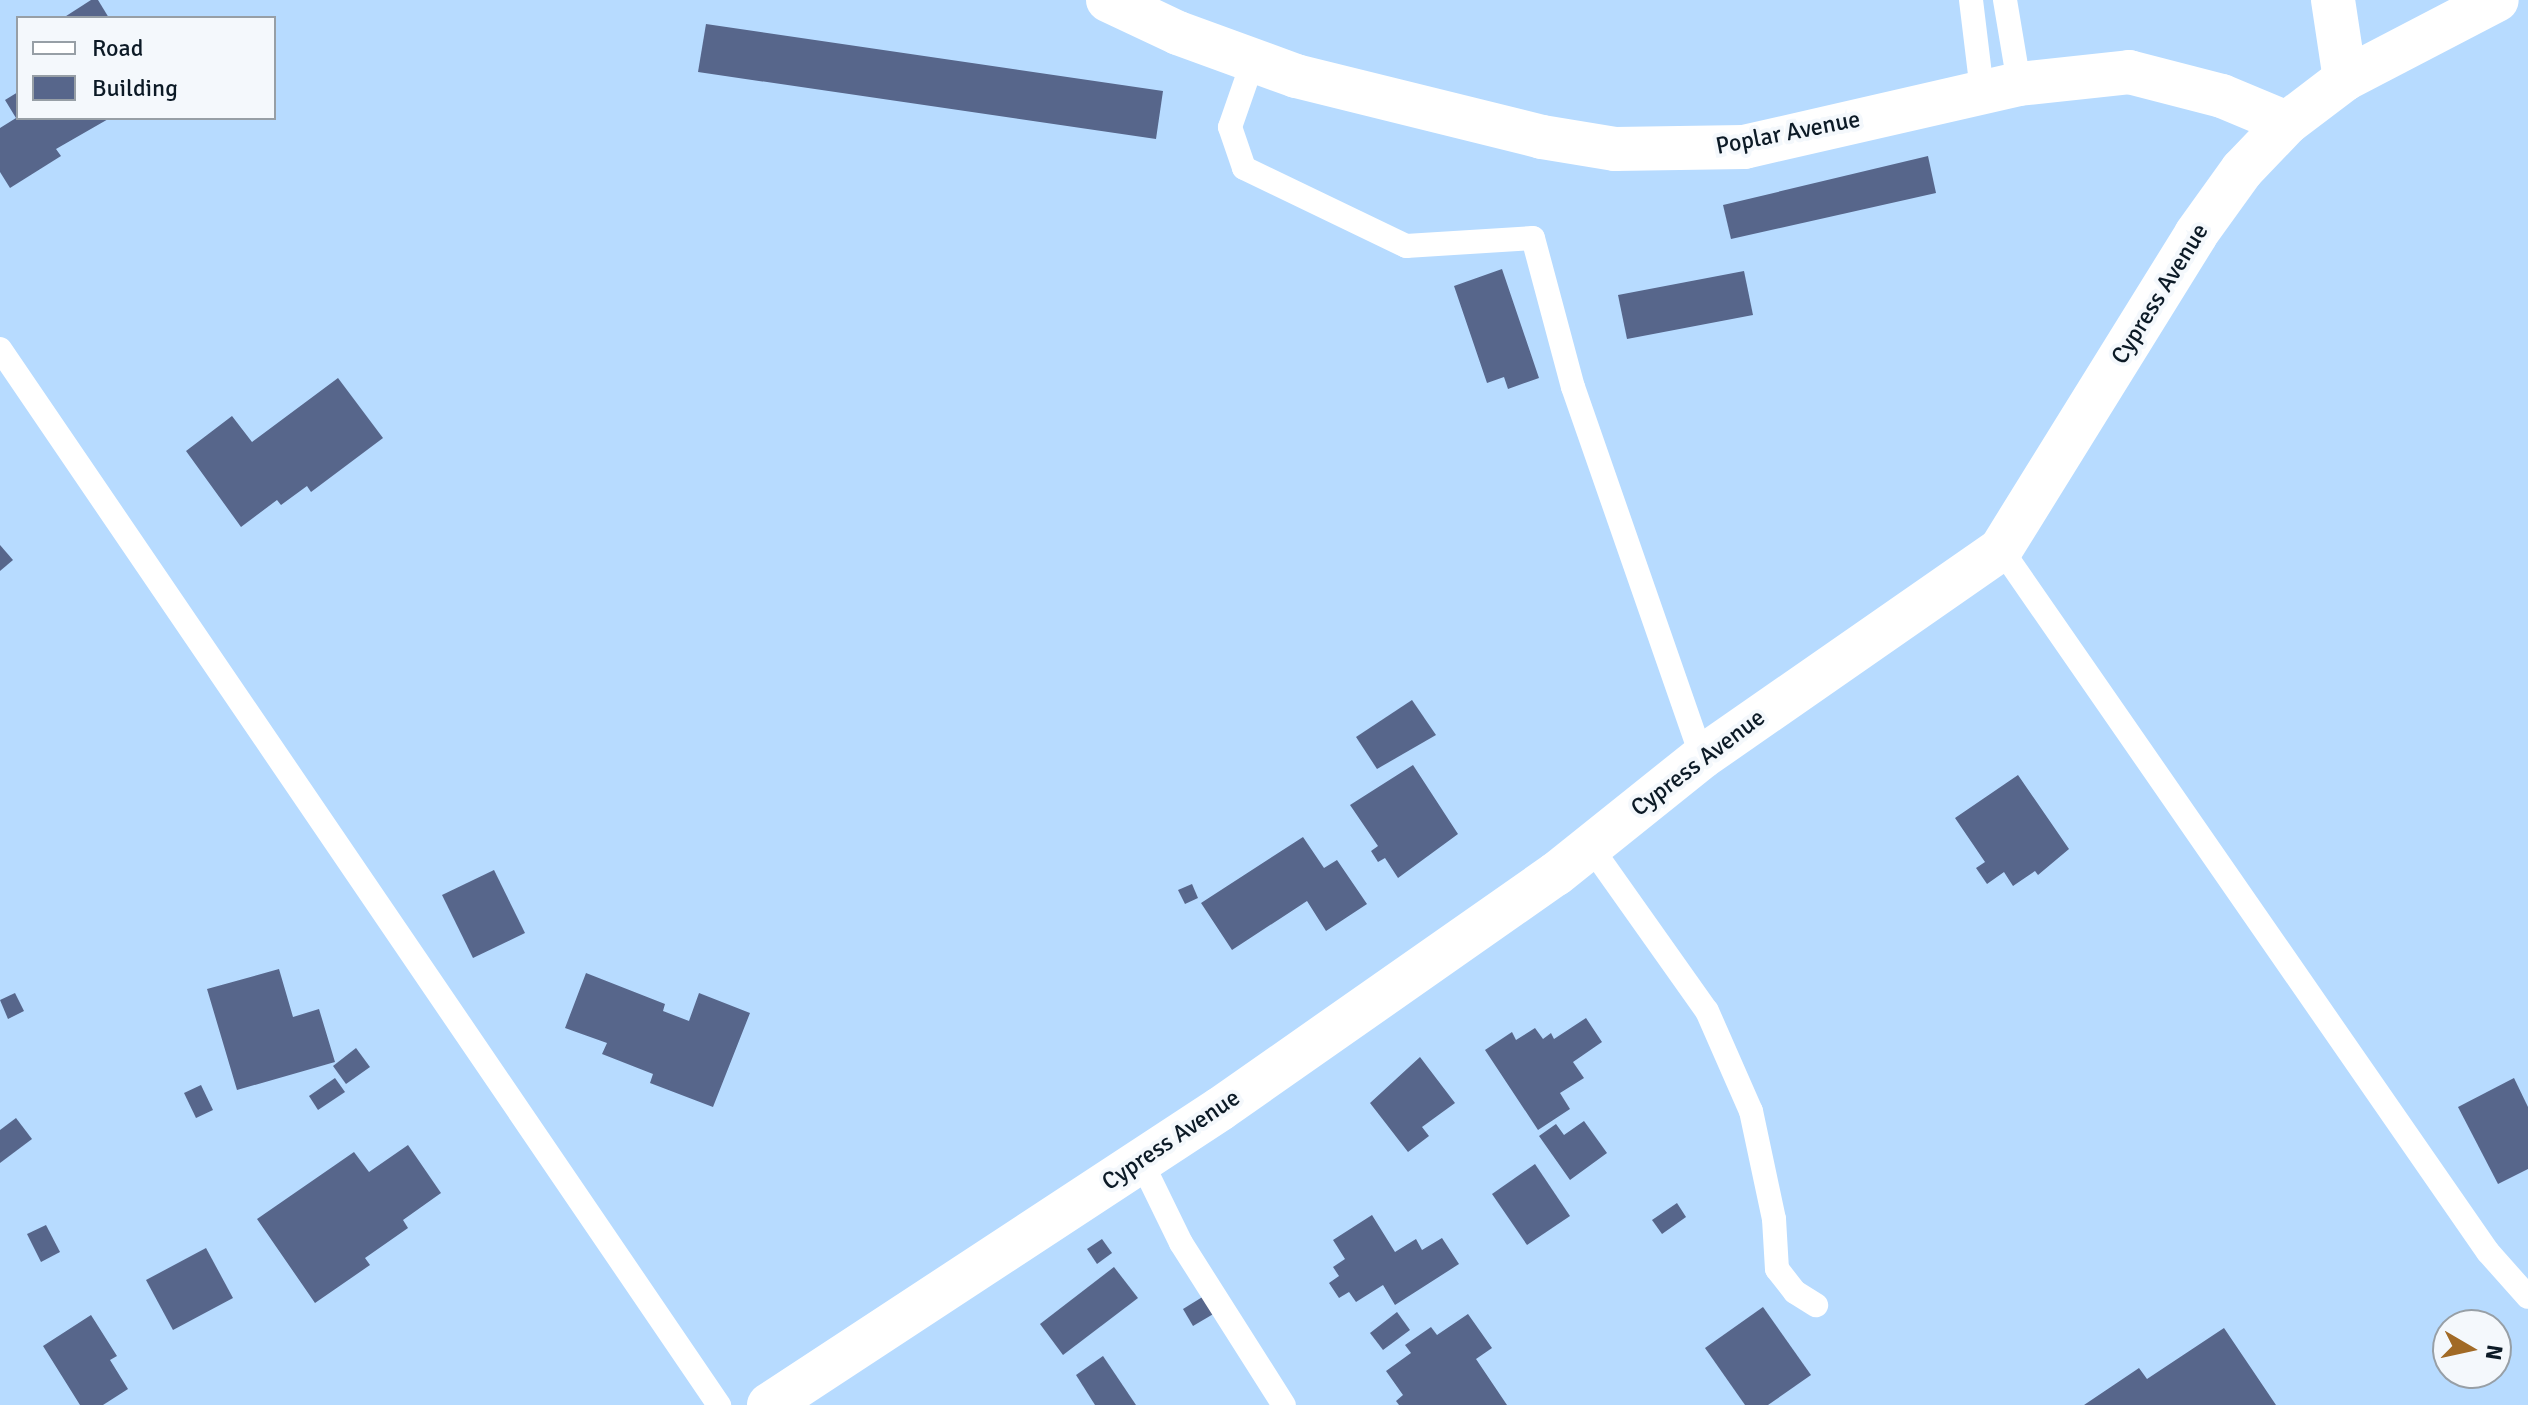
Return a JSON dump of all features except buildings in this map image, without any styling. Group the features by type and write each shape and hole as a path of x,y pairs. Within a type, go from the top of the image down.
{"street":[{"name":"Poplar Avenue","path":"1108,0 1253,61 1542,137 1628,149 1744,147 2001,87 2129,72 2222,96 2287,123"},
{"path":"2333,0 2345,79"},
{"name":"Cypress Avenue","path":"769,1405 1141,1161 1590,846 1702,757 2001,549 2196,234 2242,170 2287,123 2345,79 2497,0"}],"lane":[{"path":"1971,0 2001,87"},
{"path":"2001,87 2005,0"},
{"path":"1253,61 1230,127 1244,168 1406,246 1533,238 1573,387 1702,757"},
{"path":"0,349 719,1405"},
{"path":"2001,549 2488,1252 2528,1297"},
{"path":"1590,846 1707,1011 1751,1111 1774,1219 1777,1269 1795,1292 1816,1305"},
{"path":"1141,1161 1181,1243 1284,1405"}]}
